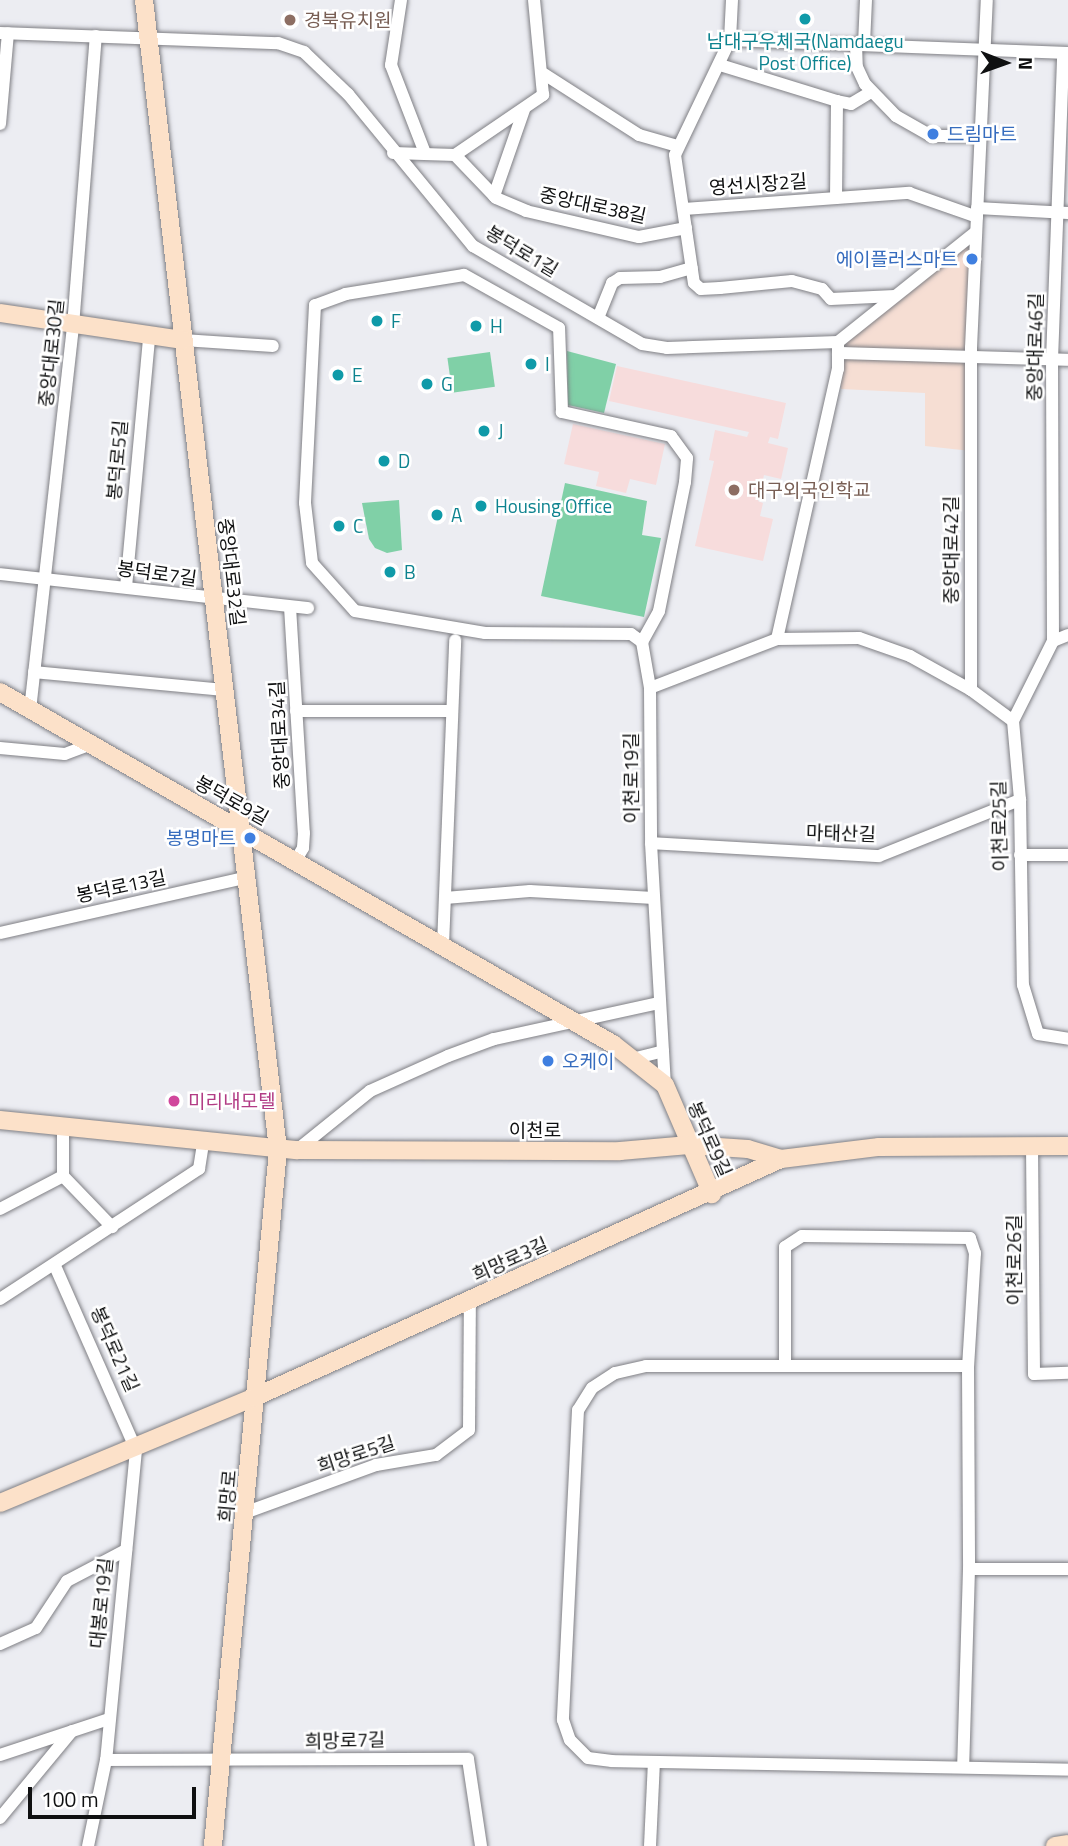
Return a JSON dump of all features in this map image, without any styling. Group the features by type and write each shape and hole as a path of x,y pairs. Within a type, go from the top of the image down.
{"street":[{"name":"중앙대로32길","path":"144,0 214,600 244,830 278,1150"},
{"path":"401,0 391,65 425,153"},
{"path":"393,153 455,155 543,95 544,74 534,0"},
{"path":"732,0 730,40 720,65 677,146 676,174 684,209 694,283 701,289 792,281 822,289 831,299 896,296"},
{"path":"866,0 857,67 871,92 896,116 931,135 982,136"},
{"name":"중앙대로42길","path":"971,690 971,358 987,0"},
{"name":"봉덕로1길","path":"4,33 278,43 303,52 348,94 393,153 473,246 642,344 667,348 838,347"},
{"path":"0,124 4,33"},
{"name":"중앙대로30길","path":"30,710 74,326 96,36"},
{"path":"730,40 1066,53"},
{"name":"중앙대로46길","path":"1053,641 1052,360 1063,212 1066,53"},
{"path":"720,65 851,104 871,92"},
{"path":"544,74 639,135 677,146"},
{"name":"영선시장2길","path":"836,198 837,101"},
{"path":"494,196 524,110"},
{"name":"중앙대로38길","path":"455,155 494,196 526,211 639,237 686,228"},
{"name":"영선시장2길","path":"684,209 909,193 977,212 1063,212"},
{"path":"776,639 838,347 976,232"},
{"path":"597,318 612,283 620,278 660,277 692,268"},
{"path":"464,275 559,328 562,412 671,436 687,458 659,611 642,642 631,634 485,633 355,611 312,563 305,503 315,305 346,294 464,275"},
{"path":"0,313 149,337 273,346"},
{"name":"봉덕로5길","path":"126,587 149,337"},
{"path":"838,347 971,358 1068,360"},
{"name":"봉덕로7길","path":"0,573 214,600 308,608"},
{"name":"중앙대로34길","path":"290,607 304,834 303,848 296,860"},
{"path":"650,688 776,639 859,638 882,644 971,690 1013,721 1053,641 1068,635"},
{"path":"443,945 455,640"},
{"name":"이천로19길","path":"642,642 650,688 651,843 665,1085"},
{"path":"34,672 226,690"},
{"name":"봉덕로9길","path":"0,692 88,745 244,830 576,1020 632,1059 665,1085 712,1194"},
{"path":"296,711 452,711"},
{"name":"이천로25길","path":"1013,721 1020,800 1023,985 1038,1034 1068,1039"},
{"path":"0,748 65,754 88,745"},
{"name":"마태산길","path":"651,843 879,856 1020,800"},
{"path":"1020,855 1068,855"},
{"name":"봉덕로13길","path":"0,933 249,877"},
{"path":"445,898 530,891 654,898"},
{"path":"297,1150 370,1091 494,1039 659,1003"},
{"path":"632,1059 663,1051"},
{"name":"이천로","path":"0,1121 278,1150 620,1151 689,1145 748,1149 781,1159 879,1147 1068,1146"},
{"path":"63,1127 63,1176 113,1227"},
{"path":"0,1299 55,1266 199,1169 203,1143"},
{"name":"이천로26길","path":"1032,1146 1034,1374 1068,1373"},
{"name":"희망로","path":"213,1846 247,1512 278,1150"},
{"name":"희망로3길","path":"255,1397 712,1194 781,1159"},
{"path":"0,1209 63,1176"},
{"path":"785,1364 785,1247 802,1236 970,1238 975,1253 968,1366 969,1569 963,1767"},
{"name":"봉덕로21길","path":"55,1266 136,1450"},
{"name":"희망로5길","path":"247,1512 376,1465 436,1455 469,1430 470,1300"},
{"path":"968,1366 646,1366 615,1373 592,1388 578,1410 563,1720 570,1740 588,1758 653,1762 1068,1770"},
{"path":"0,1503 136,1450 255,1397"},
{"name":"대봉로19길","path":"88,1846 106,1760 136,1450"},
{"path":"0,1644 36,1628 67,1581 126,1550"},
{"path":"969,1569 1068,1569"},
{"path":"0,1755 109,1719"},
{"path":"0,1818 73,1731"},
{"name":"희망로7길","path":"222,1762 468,1759 481,1846"},
{"path":"106,1760 222,1762"},
{"path":"650,1846 653,1762"},
{"path":"1055,1846 1068,1844"}],"shaded area":[{"path":"976,232 971,451 925,446 925,393 841,389 838,342"},
{"path":"617,366 786,403 778,439 770,437 768,443 788,448 781,479 764,475 758,501 763,503 760,516 773,519 763,561 695,546 714,461 709,460 715,430 747,437 749,432 609,401"},
{"path":"573,424 665,444 656,485 630,479 626,493 596,486 599,472 564,464"}],"green space":[{"path":"567,351 616,364 604,413 568,405"},
{"path":"490,352 495,387 452,393 447,358"},
{"path":"565,483 647,501 642,535 661,538 644,617 541,596"},
{"path":"399,500 402,550 387,553 375,548 369,539 362,503"}],"place":[{"name":"남대구우체국(Namdaegu Post Office)","path":"805,19"},
{"name":"경북유치원","path":"290,20"},
{"name":"드림마트","path":"933,134"},
{"name":"에이플러스마트","path":"972,259"},
{"name":"F","path":"377,321"},
{"name":"H","path":"476,326"},
{"name":"I","path":"531,364"},
{"name":"E","path":"338,375"},
{"name":"G","path":"427,384"},
{"name":"J","path":"484,431"},
{"name":"D","path":"384,461"},
{"name":"대구외국인학교","path":"734,490"},
{"name":"Housing Office","path":"481,506"},
{"name":"A","path":"437,515"},
{"name":"C","path":"339,526"},
{"name":"B","path":"390,572"},
{"name":"봉명마트","path":"250,838"},
{"name":"오케이","path":"548,1061"},
{"name":"미리내모텔","path":"174,1101"}]}
